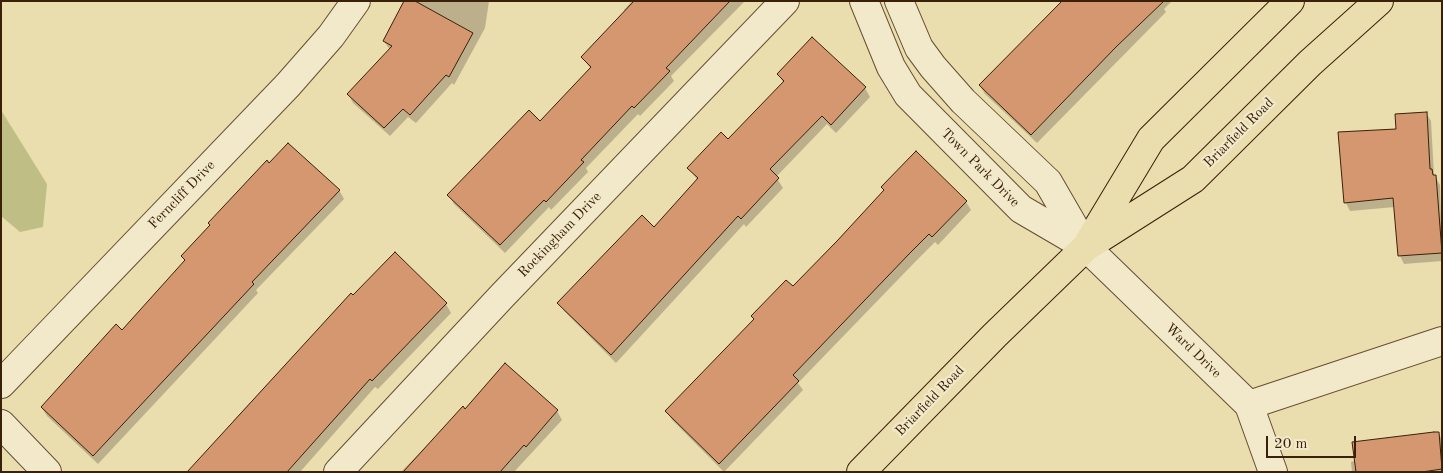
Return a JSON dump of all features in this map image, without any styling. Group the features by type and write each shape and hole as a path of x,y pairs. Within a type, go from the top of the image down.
{"main road":[{"name":"Briarfield Road","path":"1086,247 1151,138 1290,1"},
{"name":"Briarfield Road","path":"861,472 995,335 1086,247 1193,179 1310,63 1379,1"}],"street":[{"name":"Ferncliff Drive","path":"1,384 288,85 331,36 356,1"},
{"name":"Rockingham Drive","path":"338,472 515,282 785,1"},
{"name":"Town Park Drive","path":"864,1 891,67 908,95 1021,209 1086,247"},
{"path":"899,1 919,48 933,67 963,101 1048,182 1086,247"},
{"name":"Ward Drive","path":"1086,247 1249,405 1273,472"},
{"path":"1249,405 1442,341"},
{"path":"1,424 47,472"}],"green space":[{"path":"1,110 47,184 43,227 20,232 1,216"}],"building":[{"path":"404,1 415,1 473,33 449,77 446,75 410,115 403,109 384,128 347,94 392,46 383,41"},
{"path":"634,1 730,1 666,68 670,71 634,108 632,106 581,160 584,162 546,202 544,200 500,245 447,195 529,110 540,121 591,67 581,57"},
{"path":"1062,1 1164,1 1116,47 1031,135 979,85"},
{"path":"812,37 866,87 831,125 822,116 770,169 779,178 741,219 738,216 611,355 557,303 642,215 654,227 698,178 687,168 721,132 728,139 784,81 777,74"},
{"path":"1427,112 1430,169 1432,169 1433,175 1436,175 1442,253 1398,256 1393,198 1344,203 1338,132 1396,129 1395,114"},
{"path":"288,143 340,190 252,282 254,284 93,456 41,407 116,324 122,330 185,260 181,256 210,225 208,223 267,160 269,163"},
{"path":"916,151 967,201 932,237 929,234 910,253 793,375 799,381 719,464 665,411 754,319 751,316 786,280 793,286 837,241 884,190 881,187"},
{"path":"395,252 447,303 372,381 370,379 287,472 187,472 351,293 353,295"},
{"path":"505,363 558,410 526,447 524,445 500,472 403,472 463,406 465,409"},
{"path":"1439,432 1442,469 1422,472 1356,472 1352,442"}]}
